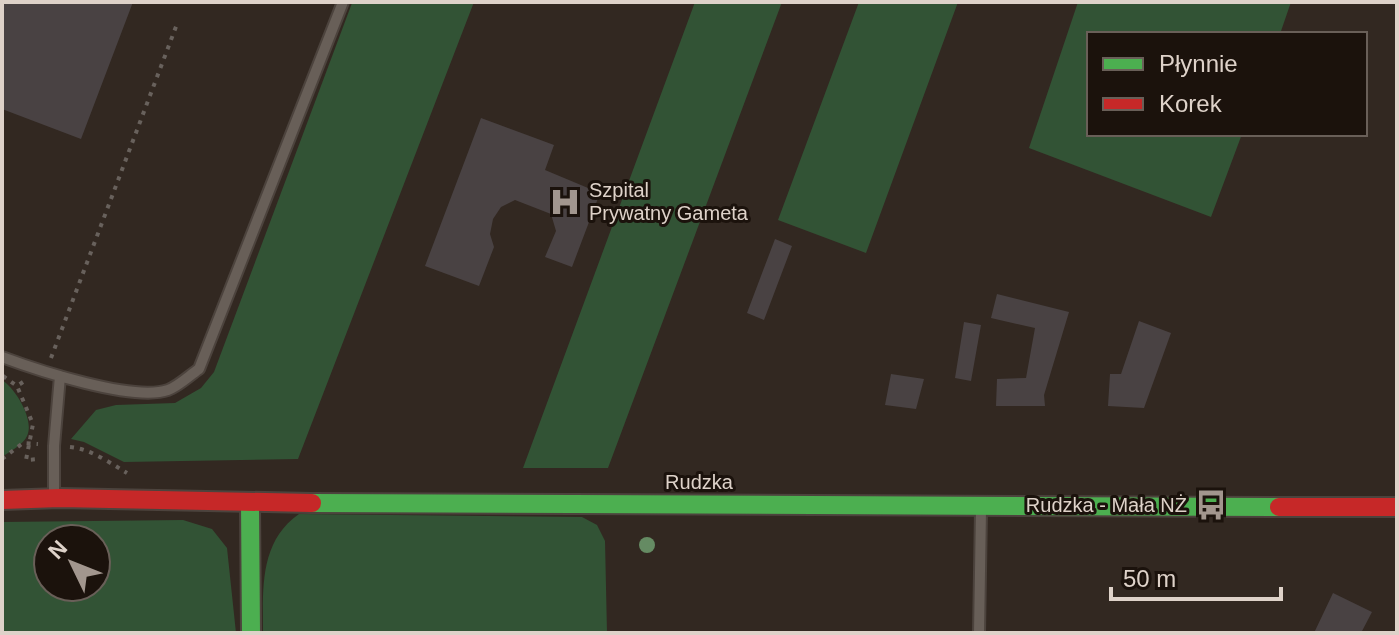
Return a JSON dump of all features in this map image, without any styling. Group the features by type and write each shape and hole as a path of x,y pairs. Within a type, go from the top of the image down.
{"street":[{"name":"Rudzka","path":"2,500 1397,507"},
{"path":"250,503 251,633"}],"lane":[{"path":"2,357 60,376 140,393 168,390 199,369 343,2"},
{"path":"54,498 60,376"},
{"path":"979,633 981,504"}],"path":[{"path":"17,386 50,360 177,24"},
{"path":"2,375 17,386 33,424 26,460 54,459"}],"green space":[{"path":"474,2 298,459 124,462 84,442 71,439 96,410 116,405 175,403 201,388 214,372 352,3"},
{"path":"695,2 782,2 608,468 523,468"},
{"path":"859,2 958,2 866,253 778,220"},
{"path":"1078,2 1291,2 1281,32 1087,32 1087,136 1241,136 1211,217 1029,148"},
{"path":"2,380 22,405 29,429 23,442 2,457"},
{"path":"299,514 582,517 597,525 605,541 607,633 263,633 264,583 270,552 276,538"},
{"path":"183,520 212,529 227,548 236,633 2,633 2,522"}],"building":[{"path":"2,2 133,2 81,139 2,109"},
{"name":"Szpital Prywatny Gameta","path":"481,118 554,145 545,170 600,193 572,267 545,257 556,231 551,214 515,200 501,207 493,219 490,234 494,247 479,286 425,266"},
{"path":"775,239 792,246 764,320 747,313"},
{"path":"997,294 1069,312 1044,395 1045,406 996,406 997,379 1026,378 1035,328 991,318"},
{"path":"1139,321 1171,333 1144,408 1108,406 1110,374 1121,374"},
{"path":"964,322 981,325 971,381 955,378"},
{"path":"891,374 924,379 916,409 885,405"},
{"path":"1333,593 1372,612 1361,633 1314,633"}],"traffic: fast":[{"path":"250,503 251,633"},
{"path":"312,503 1279,507"}],"traffic: jam":[{"path":"2,500 60,498 312,503"},
{"path":"1279,507 1397,507"}],"place":[{"name":"Szpital Prywatny Gameta","path":"565,202"},
{"name":"Rudzka - Mała NŻ","path":"1211,505"}]}
